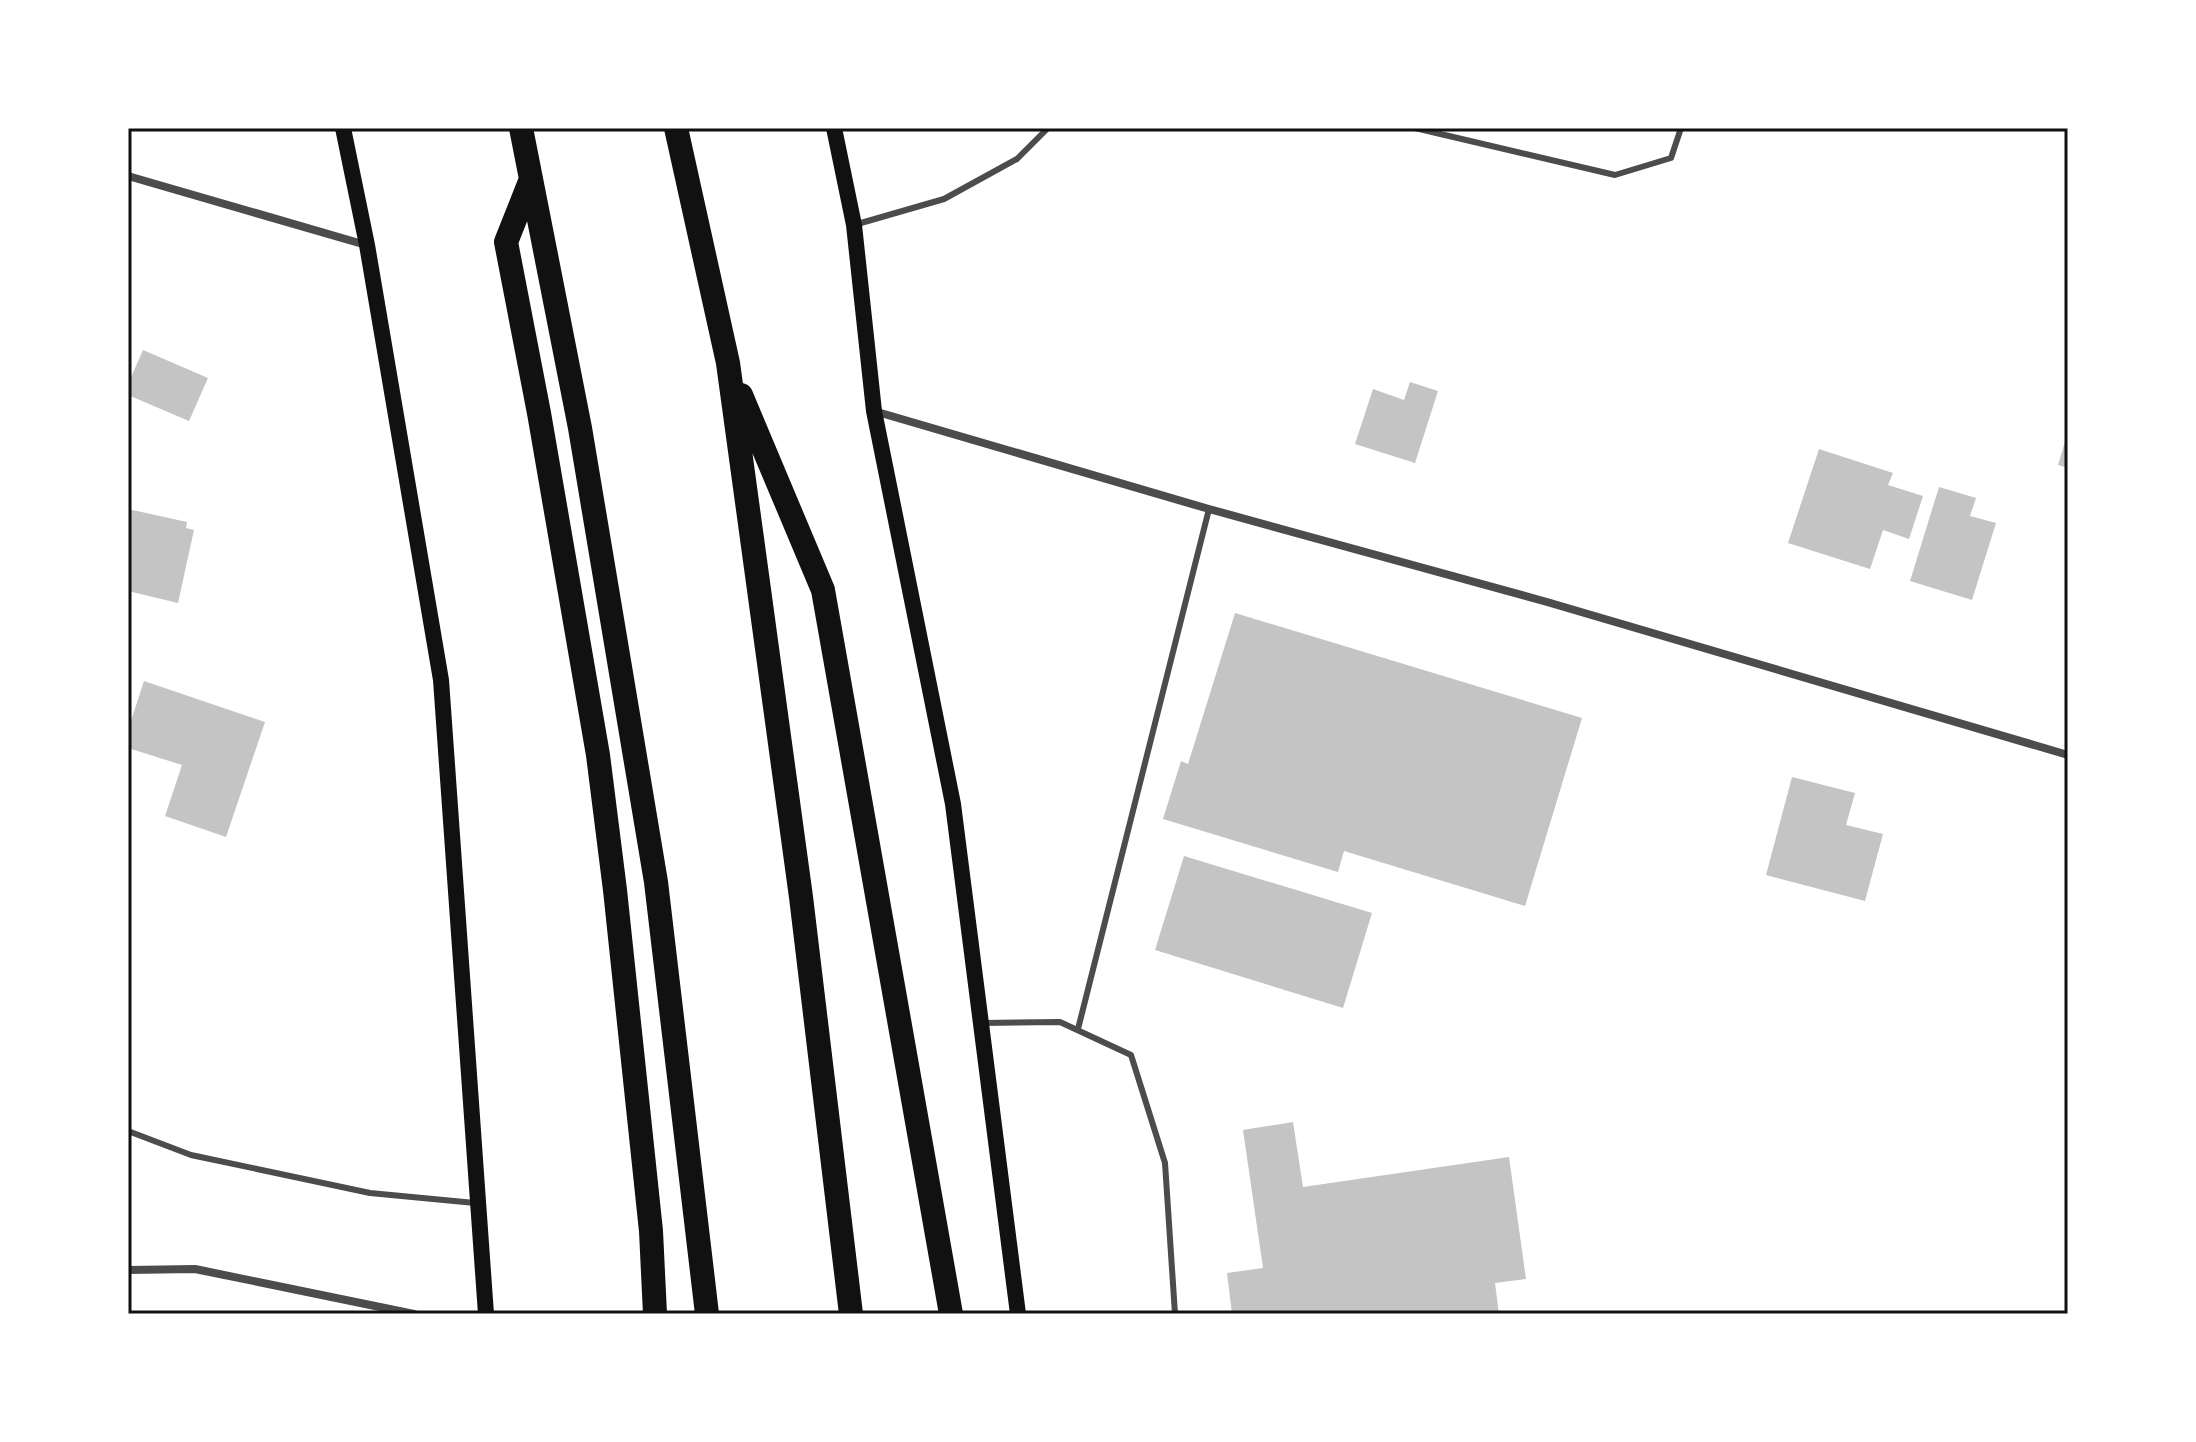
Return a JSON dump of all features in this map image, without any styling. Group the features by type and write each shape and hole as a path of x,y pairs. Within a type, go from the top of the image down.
{"highway":[{"path":"521,128 580,428 656,882 707,1314"},
{"path":"676,128 728,363 801,897 851,1314"},
{"path":"531,179 506,242 598,755 651,1231 655,1314"},
{"path":"728,363 823,590 951,1314"}],"main road":[{"path":"343,128 367,245 441,680 486,1314"},
{"path":"834,128 854,225 874,411 953,804 1018,1314"}],"street":[{"path":"128,176 367,245"},
{"path":"874,411 1209,509 1547,602 2068,755"},
{"path":"128,1270 195,1269 414,1314"}],"lane":[{"path":"854,225 944,199 1017,159 1048,128"},
{"path":"1415,128 1615,175 1671,158 1681,128"},
{"path":"1078,1029 1209,509"},
{"path":"980,1023 1060,1022 1131,1055 1165,1163 1175,1314"},
{"path":"128,1131 191,1155 370,1193 478,1203"}],"building":[{"path":"143,350 208,378 189,421 128,395 128,384"},
{"path":"1410,382 1438,391 1415,463 1355,444 1373,389 1404,400"},
{"path":"2068,435 2068,468 2058,465"},
{"path":"1819,449 1893,473 1888,485 1923,496 1909,539 1883,530 1870,569 1788,543"},
{"path":"1939,487 1976,498 1970,516 1996,523 1972,600 1910,581"},
{"path":"128,509 187,522 186,528 194,530 178,603 128,591"},
{"path":"1235,613 1582,718 1525,906 1344,851 1338,872 1163,819 1181,761 1188,764"},
{"path":"144,681 265,722 226,837 165,816 182,765 128,748 128,730"},
{"path":"1792,777 1855,793 1846,825 1883,834 1865,901 1766,875"},
{"path":"1184,856 1372,913 1343,1008 1155,950"},
{"path":"1293,1122 1303,1187 1509,1157 1526,1279 1495,1283 1499,1314 1232,1314 1227,1273 1263,1268 1243,1130"}]}
